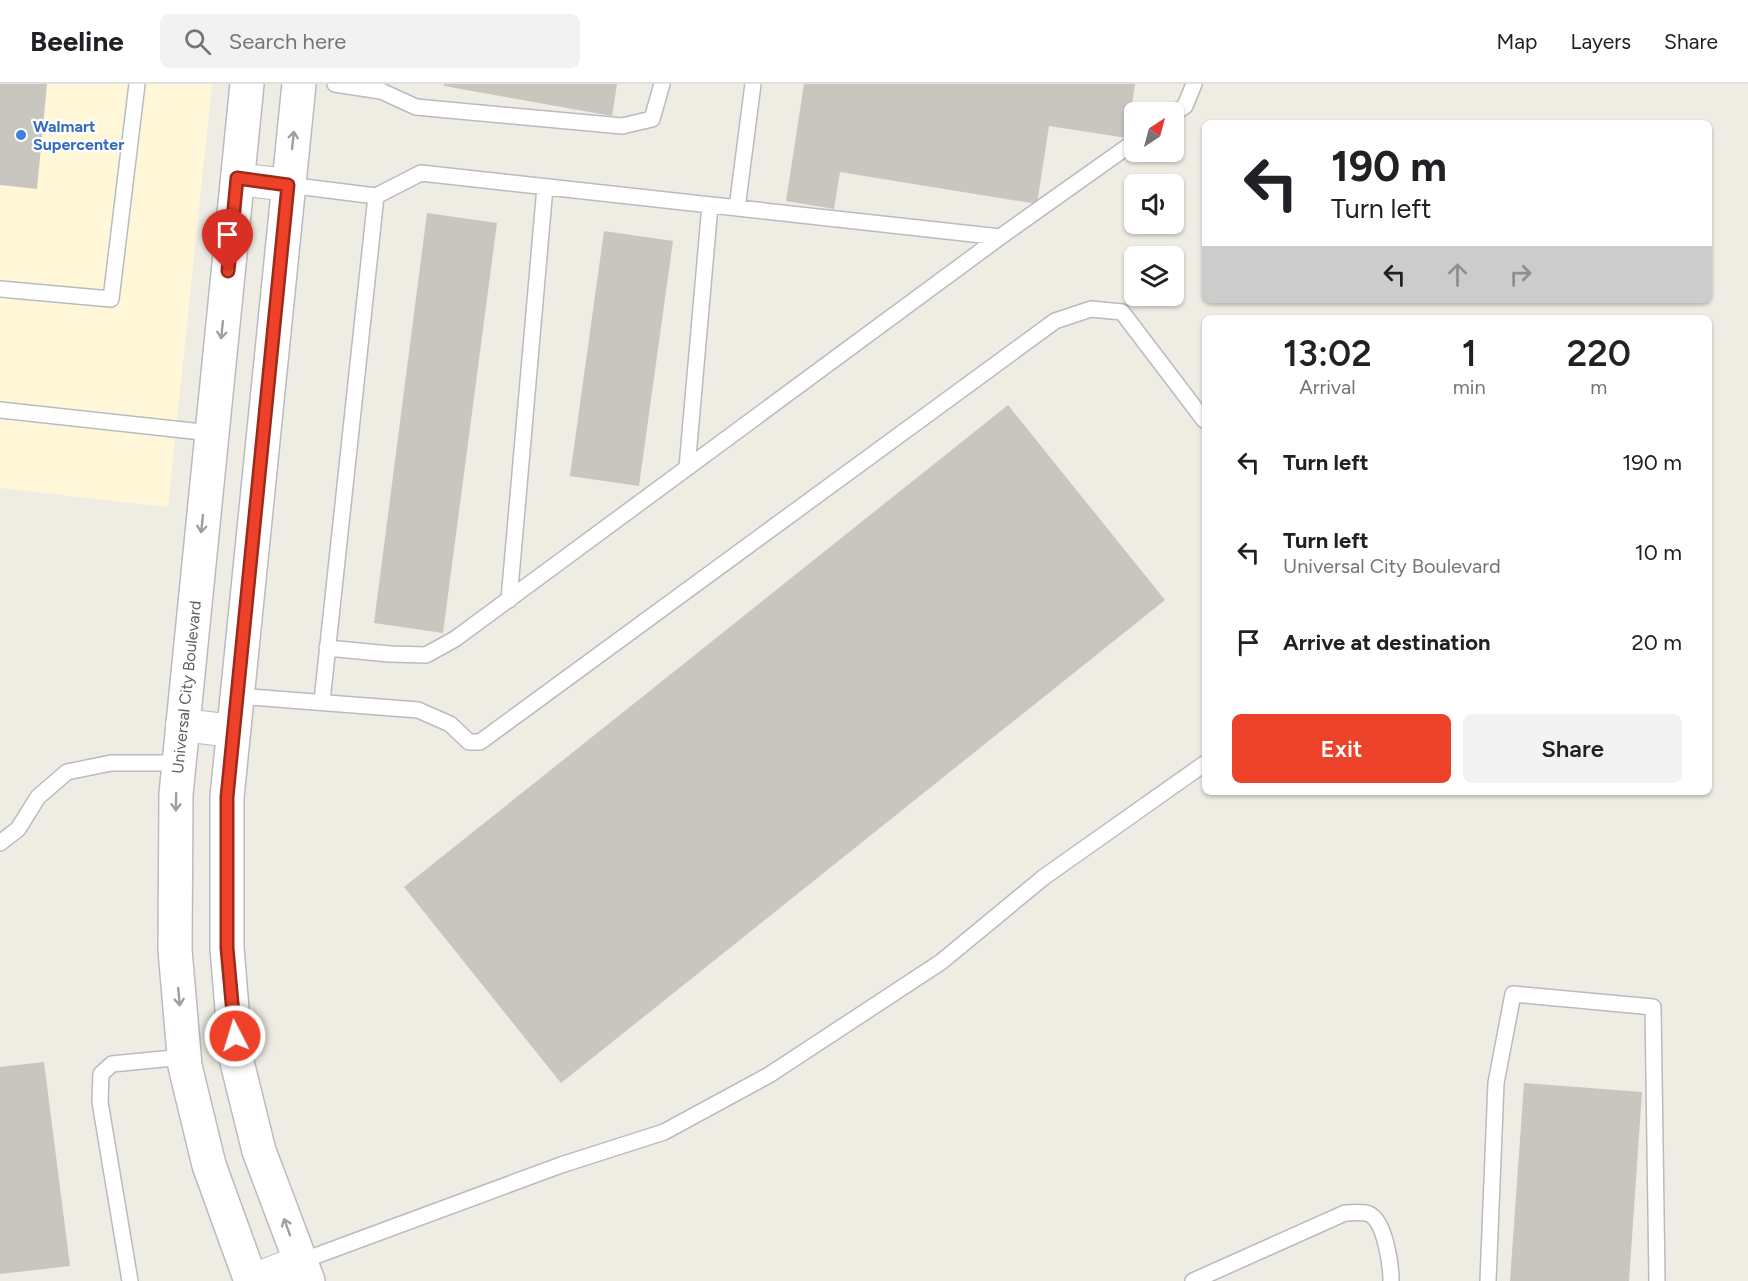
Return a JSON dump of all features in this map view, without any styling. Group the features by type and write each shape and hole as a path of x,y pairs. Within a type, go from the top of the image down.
{"street":[{"name":"Universal City Boulevard","path":"247,84 176,794 175,950 184,1057 209,1166 251,1281"},
{"path":"251,1281 304,1271 259,1151 236,1058 227,948 227,797 298,84"},
{"path":"237,178 288,185"},
{"path":"182,725 234,731"}],"lane":[{"path":"0,290 111,299 137,84"},
{"path":"334,84 381,91 416,106 622,126 652,119 662,84"},
{"path":"737,208 753,84"},
{"path":"1184,107 1194,84"},
{"path":"327,648 426,655 455,639 1000,237 1124,149"},
{"path":"288,185 376,196 422,174 1000,237"},
{"path":"509,600 545,187"},
{"path":"322,701 376,196"},
{"path":"687,468 710,205"},
{"path":"238,696 418,710 450,724 469,742 480,742 1054,321 1091,309 1122,312 1202,417"},
{"path":"0,410 212,433"},
{"path":"0,843 18,829 38,797 67,772 111,763 179,763"},
{"path":"304,1271 561,1165 664,1132 769,1075 941,962 1044,878 1202,765"},
{"path":"1488,1281 1496,1083 1513,994 1653,1007 1657,1281"},
{"path":"130,1281 100,1102 101,1074 112,1064 184,1057"},
{"path":"1193,1281 1295,1233 1345,1213 1369,1214 1380,1224 1391,1265 1391,1281"}],"shaded area":[{"path":"0,84 212,84 168,507 0,488"}],"building":[{"name":"Walmart Supercenter","path":"0,84 47,84 37,189 0,185"},
{"path":"444,84 617,84 612,116 444,86"},
{"path":"804,84 1135,84 1132,102 1124,102 1124,138 1049,126 1037,204 840,172 834,209 786,201"},
{"path":"427,213 497,223 443,633 374,623"},
{"path":"604,231 673,241 639,486 570,476"},
{"path":"1008,405 1165,600 561,1083 404,887"},
{"path":"44,1062 70,1266 0,1274 0,1067"},
{"path":"1524,1083 1642,1092 1629,1281 1510,1281"}],"place":[{"name":"Walmart Supercenter","path":"21,135"}],"route":[{"path":"228,271 237,178 288,185 227,797 227,948 235,1036"}]}
